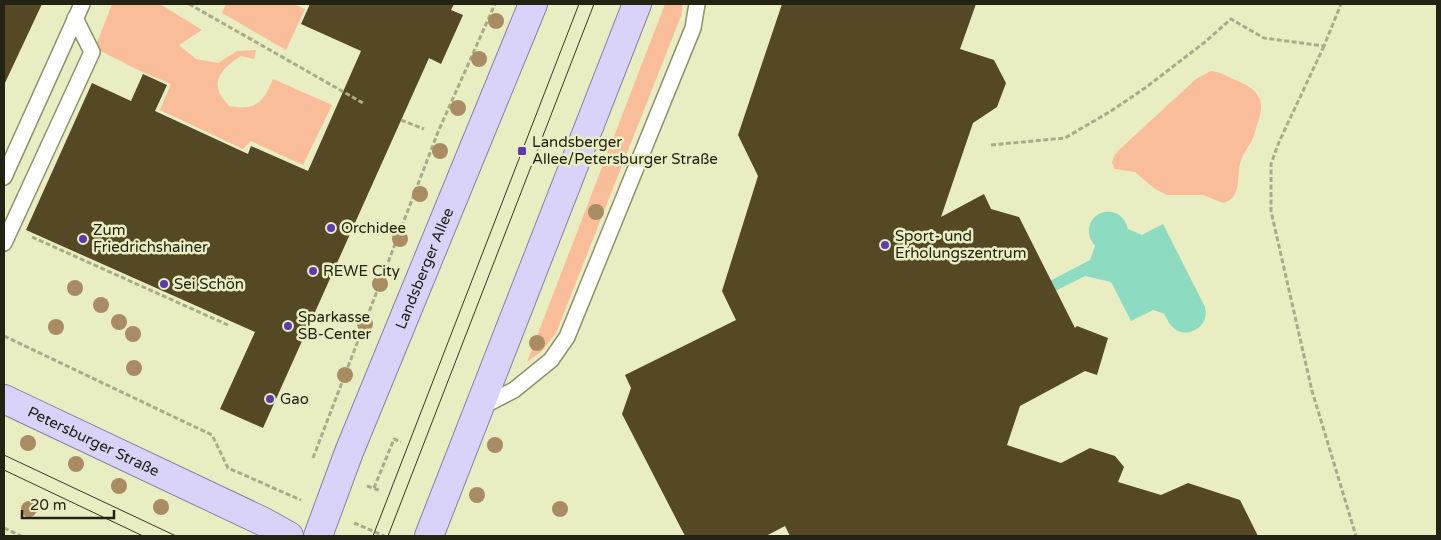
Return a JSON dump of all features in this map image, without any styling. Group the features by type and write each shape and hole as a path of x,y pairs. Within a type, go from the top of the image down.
{"main road":[{"name":"Landsberger Allee","path":"318,536 353,443 533,4"},
{"path":"429,536 637,4"},
{"name":"Petersburger Straße","path":"4,400 289,536"}],"lane":[{"path":"4,177 82,4"},
{"path":"481,407 514,390 551,360 567,337 693,28 697,4"},
{"path":"4,243 92,52 76,18"}],"path":[{"path":"189,4 363,103"},
{"path":"316,446 438,132 495,4"},
{"path":"1341,4 1271,164 1271,211 1312,391 1356,536"},
{"path":"991,145 1065,138 1145,88 1231,20 1264,38 1324,46"},
{"path":"402,120 424,129"},
{"path":"58,249 228,325"},
{"path":"4,336 212,435 228,468 298,499"},
{"path":"374,488 394,439 401,442"},
{"path":"366,486 381,491"},
{"path":"4,528 21,536"}],"shaded area":[{"path":"112,4 160,4 202,30 179,45 196,59 218,63 237,51 256,50 254,59 241,56 227,66 220,75 218,80 219,92 229,106 246,107 257,103 266,94 273,79 332,105 303,165 251,141 243,149 160,110 171,84 95,48"},
{"path":"226,4 293,4 305,9 286,50 222,13"},
{"path":"665,4 683,4 681,16 556,333 542,351 527,362"},
{"path":"1211,71 1223,74 1247,86 1257,94 1261,104 1254,136 1241,161 1237,188 1233,197 1223,203 1203,195 1167,195 1155,189 1135,172 1115,169 1112,163 1118,151 1196,79"}],"water":[{"path":"1104,212 1117,213 1123,218 1128,229 1142,235 1163,224 1205,307 1205,319 1198,328 1191,332 1180,332 1169,323 1164,314 1153,310 1131,321 1111,282 1085,276 1053,292 1048,282 1090,260 1095,246 1090,236 1089,226 1094,218"}],"building":[{"path":"4,4 42,4 4,85"},
{"path":"310,4 454,4 451,10 463,15 441,64 429,58 263,428 220,409 255,332 26,230 92,83 131,101 143,74 167,85 155,111 248,154 251,146 308,171 361,51 301,24"},
{"name":"Sport- und Erholungszentrum","path":"782,4 976,4 960,49 994,60 1006,83 997,107 973,123 941,217 984,194 991,209 1019,217 1075,328 1077,326 1108,338 1097,375 1085,371 1020,406 1007,445 1061,463 1090,448 1115,456 1124,467 1118,482 1161,495 1188,483 1240,500 1258,536 790,536 785,526 766,536 685,536 622,414 631,388 625,375 736,320 722,291 758,176 738,135"}],"tram line":[{"path":"373,536 579,4"},
{"path":"388,536 594,4"},
{"path":"4,455 176,536"},
{"path":"4,470 143,536"}],"place":[{"name":"Landsberger Allee/Petersburger Straße","path":"522,151"},
{"name":"Orchidee","path":"331,228"},
{"name":"Zum Friedrichshainer","path":"83,239"},
{"name":"Sport- und Erholungszentrum","path":"885,245"},
{"name":"REWE City","path":"313,271"},
{"name":"Sei Schön","path":"164,284"},
{"name":"Sparkasse SB-Center","path":"288,326"},
{"name":"Gao","path":"270,399"}]}
